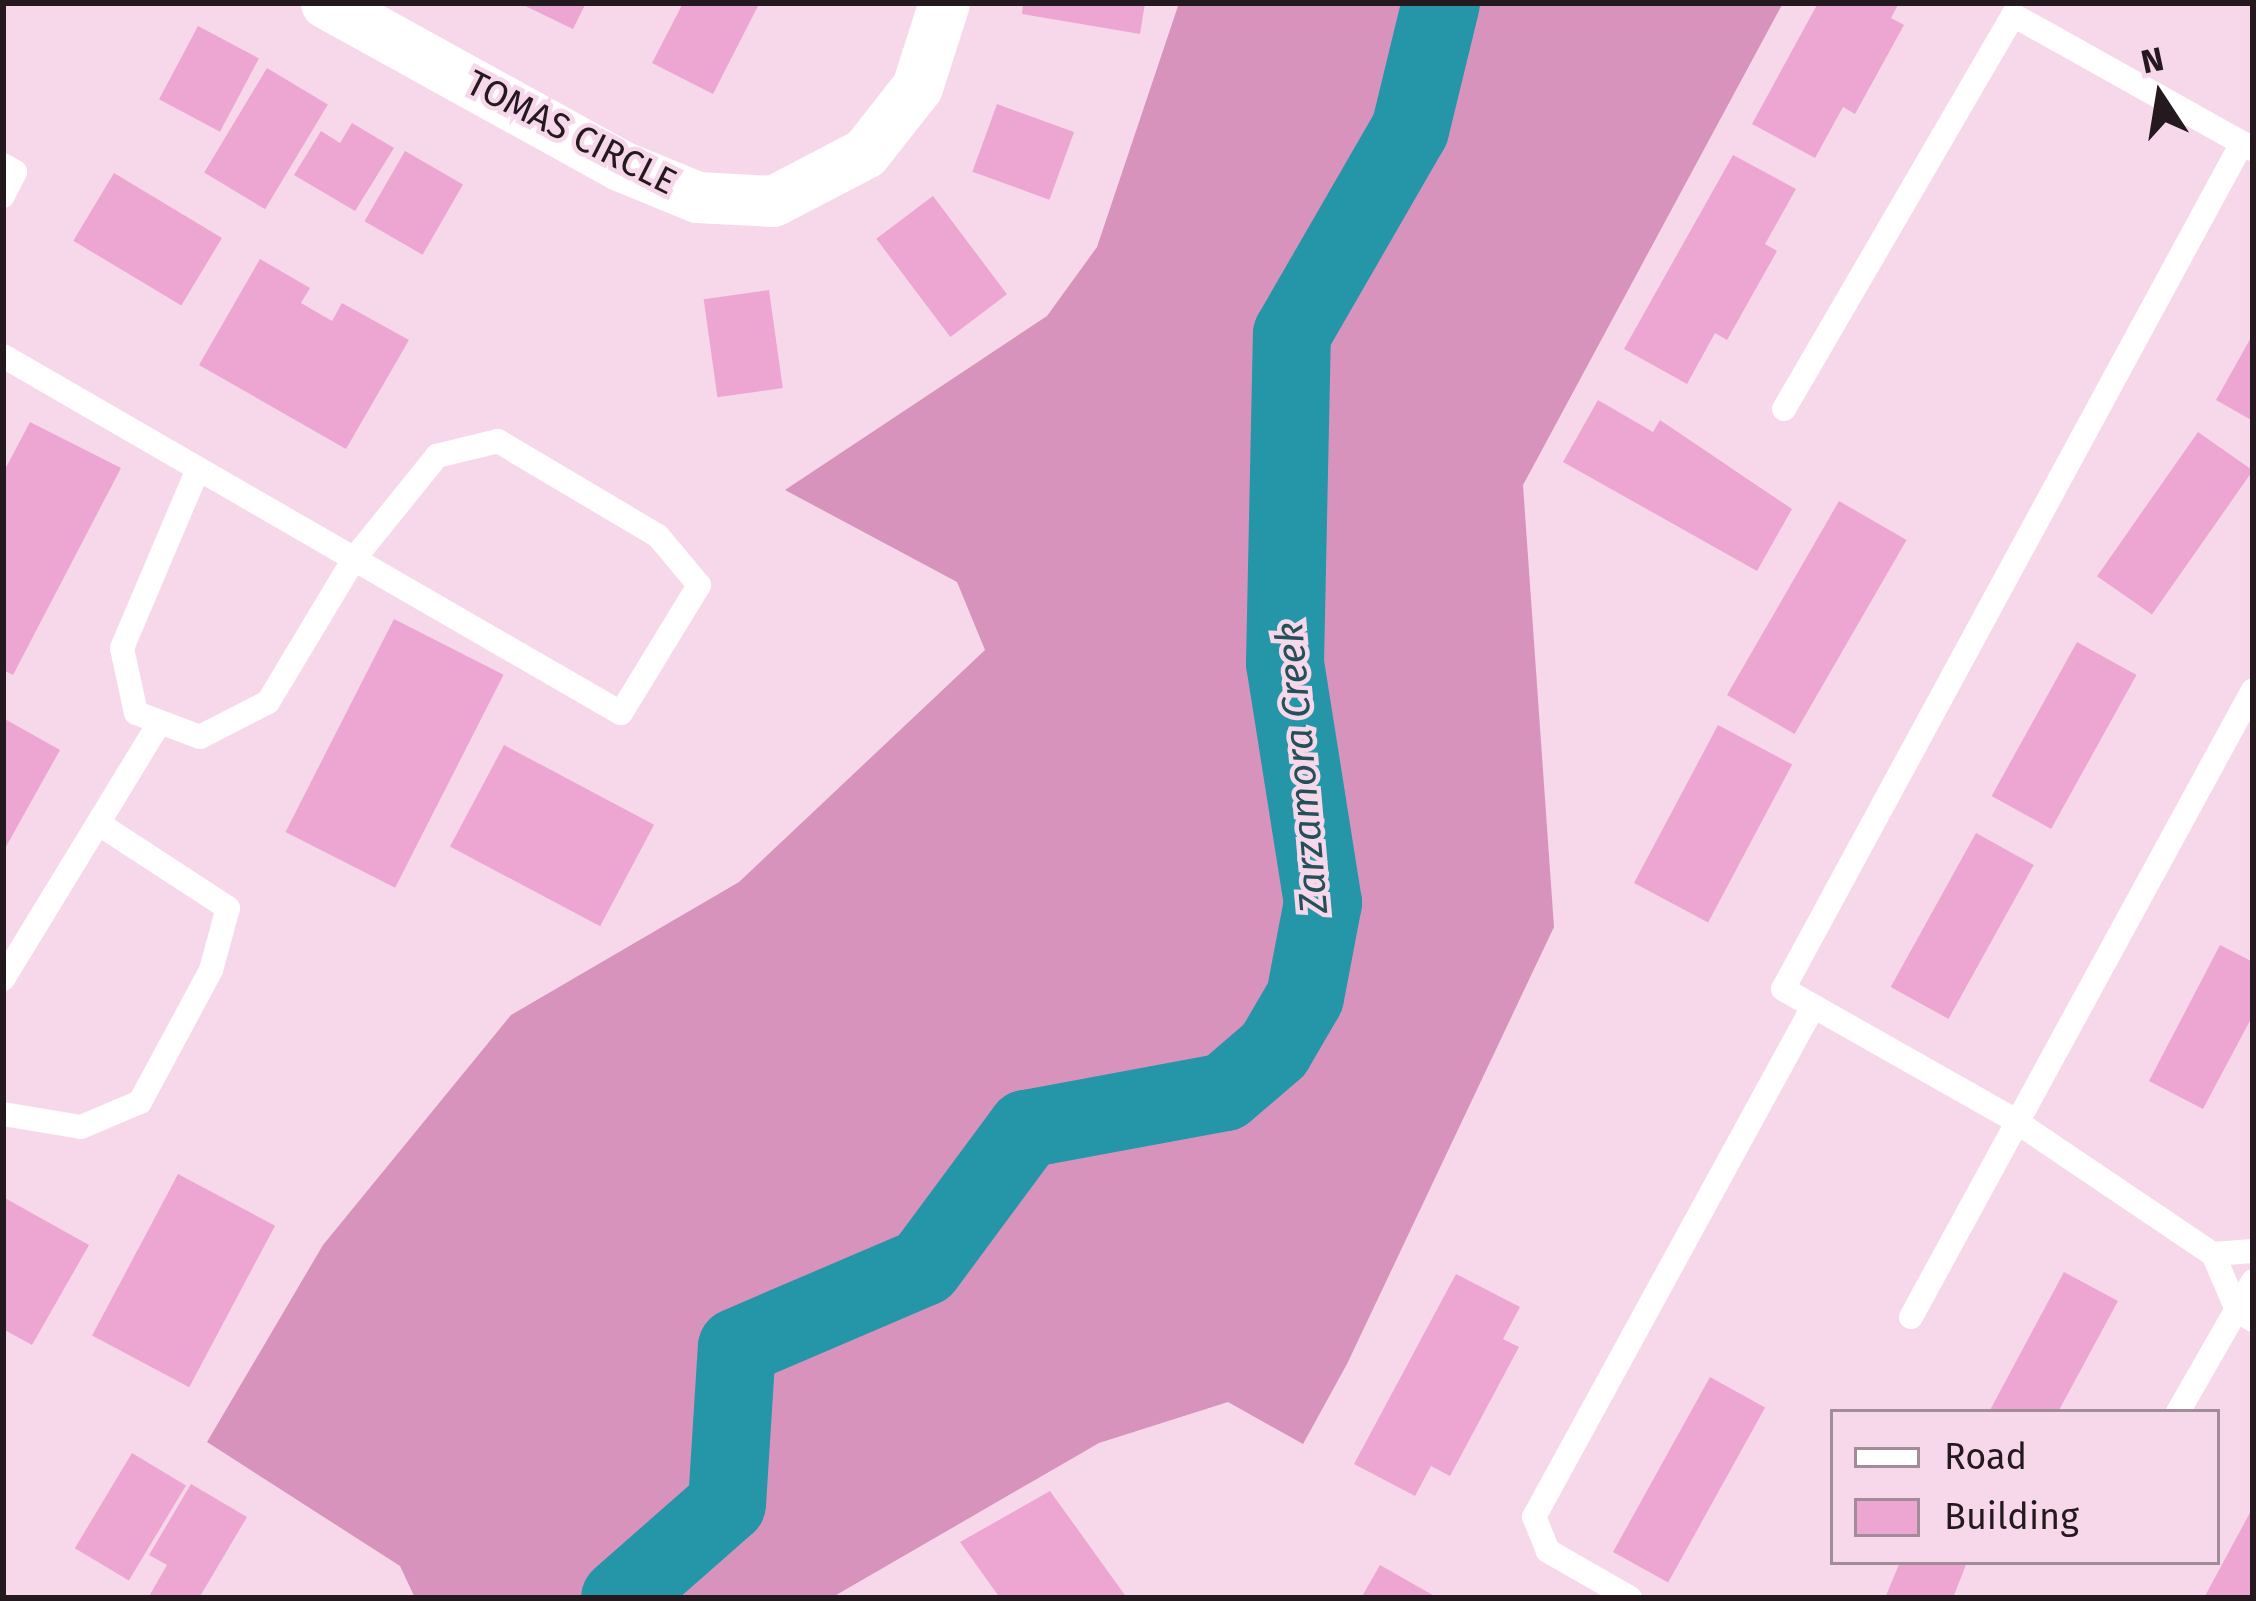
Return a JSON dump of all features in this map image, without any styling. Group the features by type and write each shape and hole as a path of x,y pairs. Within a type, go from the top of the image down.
{"street":[{"name":"TOMAS CIRCLE","path":"326,3 619,165 698,196 773,201 865,153 917,87 944,3"}],"lane":[{"path":"1784,409 2013,15 2248,146 1783,989 2011,1118 2213,1255 2245,1315"},
{"path":"3,165 15,172 3,196"},
{"path":"3,356 198,469 354,559 621,713 699,585 658,536 498,441 437,456 354,559 268,702 200,736 136,713 122,648 198,469"},
{"path":"1911,1317 2011,1118 2253,690"},
{"path":"3,979 160,722"},
{"path":"3,1114 81,1127 140,1102 211,970 228,908 99,824"},
{"path":"1630,1598 1548,1551 1534,1517 1813,1007"},
{"path":"2213,1255 2253,1252"},
{"path":"2180,1409 2245,1315 2253,1281"}],"shaded area":[{"path":"1179,3 1783,3 1523,485 1554,927 1347,1364 1303,1444 1228,1402 1099,1443 831,1598 415,1598 400,1566 207,1442 323,1245 511,1015 739,882 985,650 957,582 785,490 1047,316 1097,247"}],"building":[{"path":"519,3 586,3 573,29"},
{"path":"683,3 759,4 713,94 652,63"},
{"path":"1023,3 1145,3 1140,34 1022,14"},
{"path":"1818,3 1899,3 1891,18 1904,25 1855,114 1843,107 1815,158 1752,124"},
{"path":"198,26 259,58 220,132 159,99"},
{"path":"267,68 328,105 265,209 204,173"},
{"path":"997,104 1074,132 1049,200 972,172"},
{"path":"352,123 394,148 355,211 294,175 321,131 340,143"},
{"path":"405,151 463,184 423,255 364,221"},
{"path":"1733,155 1796,189 1765,244 1777,251 1727,340 1715,333 1687,384 1624,349"},
{"path":"114,173 222,238 181,306 73,241"},
{"path":"933,196 1007,294 950,337 876,239"},
{"path":"260,259 310,288 301,303 332,321 342,303 409,340 346,449 199,365"},
{"path":"769,290 783,388 717,397 704,299"},
{"path":"2253,334 2253,421 2216,400"},
{"path":"1598,400 1653,432 1660,420 1792,509 1757,571 1563,462"},
{"path":"30,422 121,468 13,675 3,670 3,473"},
{"path":"2198,432 2253,470 2152,615 2097,576"},
{"path":"1839,501 1907,540 1795,734 1727,695"},
{"path":"394,619 504,675 395,888 285,832"},
{"path":"2077,642 2136,675 2051,829 1992,796"},
{"path":"3,718 60,750 3,852"},
{"path":"1718,725 1792,764 1708,922 1634,883"},
{"path":"504,745 654,825 600,926 450,847"},
{"path":"1976,833 2034,865 1948,1019 1891,987"},
{"path":"2220,945 2253,962 2253,1015 2203,1109 2149,1081"},
{"path":"178,1174 275,1226 189,1387 92,1336"},
{"path":"3,1197 89,1245 32,1345 3,1329"},
{"path":"2064,1272 2118,1301 2060,1409 1991,1409"},
{"path":"1456,1274 1520,1307 1503,1339 1519,1347 1450,1476 1431,1466 1415,1496 1354,1464"},
{"path":"1710,1377 1765,1408 1668,1582 1613,1552"},
{"path":"132,1453 186,1485 129,1581 75,1548"},
{"path":"191,1484 247,1517 199,1598 148,1598 167,1565 149,1555"},
{"path":"1050,1491 1127,1598 1000,1598 960,1542"},
{"path":"2253,1507 2253,1598 2205,1596"},
{"path":"1380,1565 1438,1598 1361,1598"},
{"path":"1899,1565 1966,1565 1953,1598 1885,1598"}],"waterway":[{"name":"Zarzamora Creek","path":"620,1598 727,1504 737,1347 924,1267 1026,1129 1225,1092 1274,1050 1305,997 1323,903 1285,663 1292,334 1410,130 1441,3"}]}
